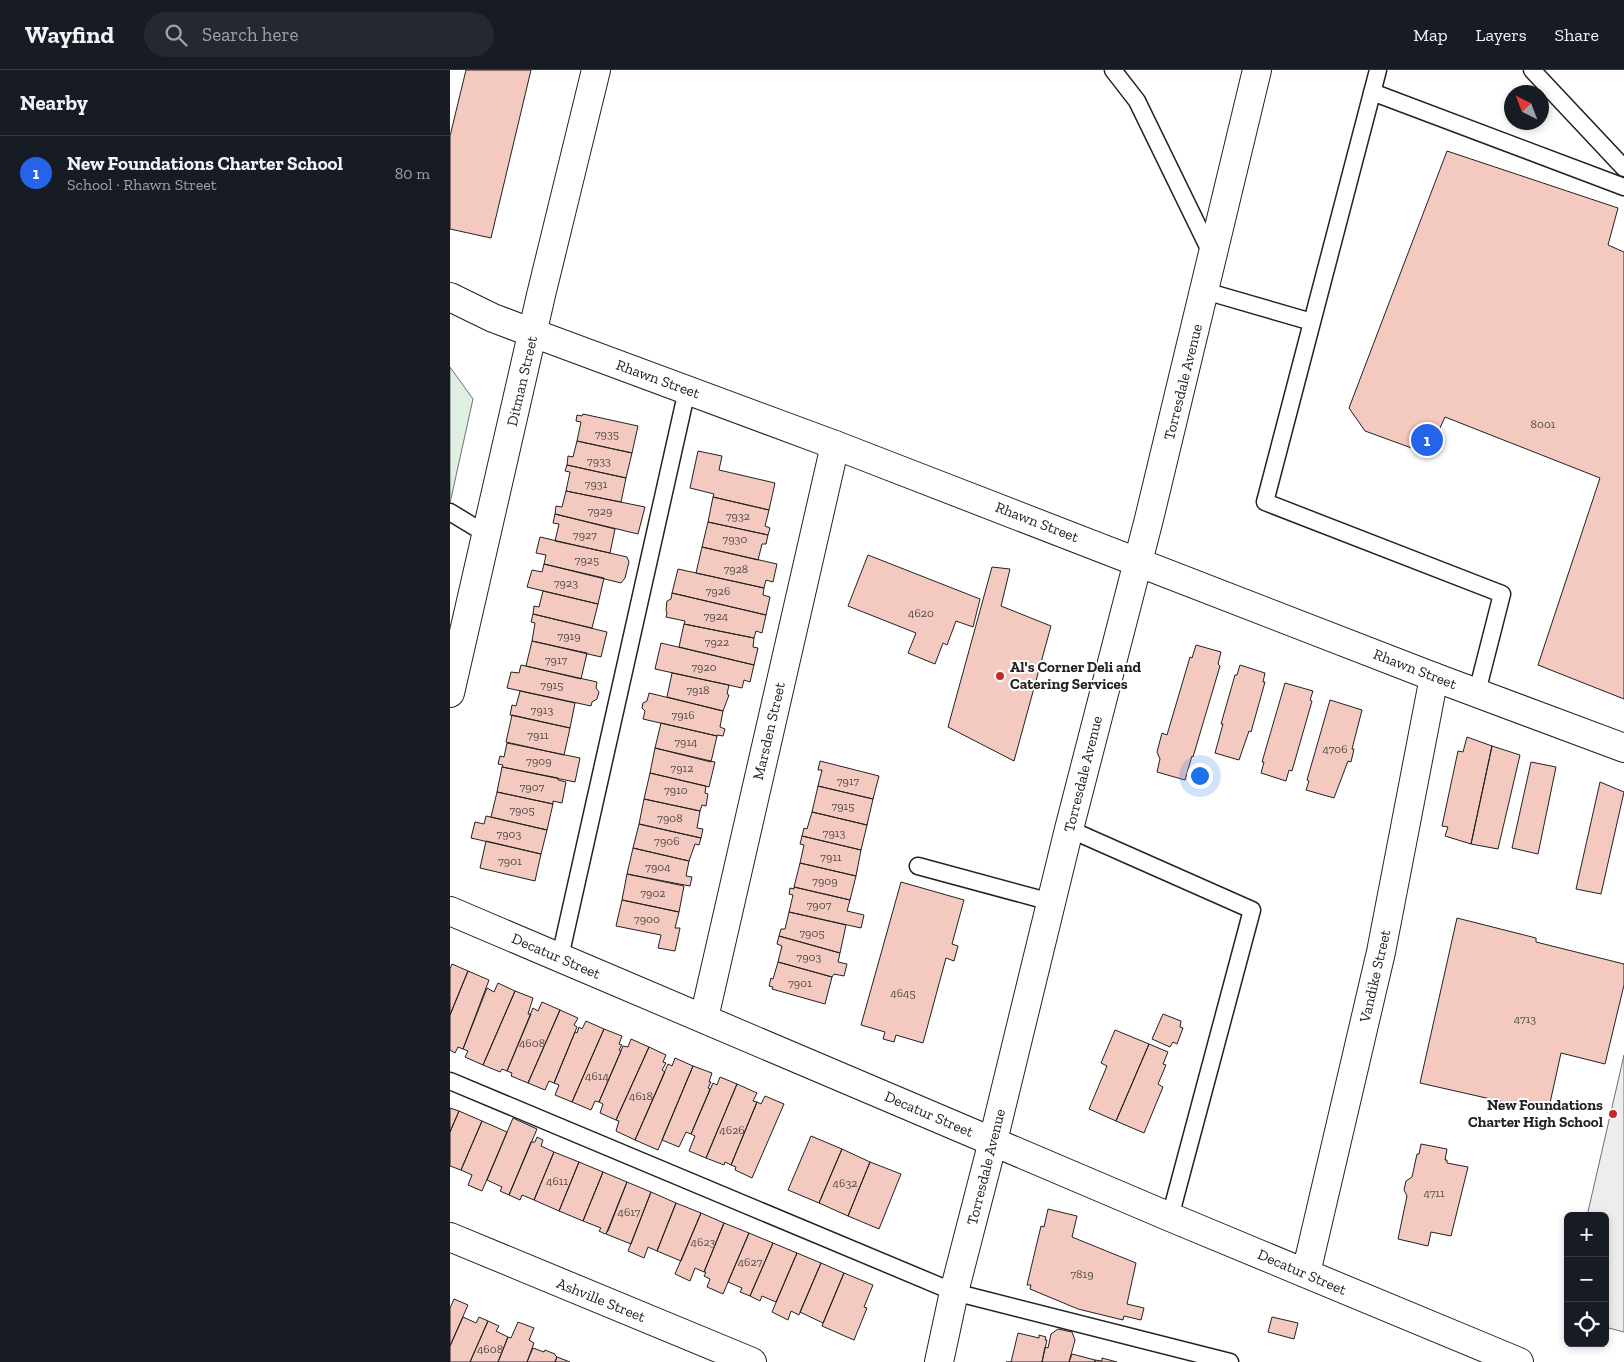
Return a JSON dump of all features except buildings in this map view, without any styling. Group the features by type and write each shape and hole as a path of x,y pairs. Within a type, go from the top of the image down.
{"street":[{"name":"Ditman Street","path":"450,692 596,70"},
{"name":"Torresdale Avenue","path":"939,1362 954,1292 1205,291 1257,70"},
{"name":"Rhawn Street","path":"450,297 493,318 533,334 835,444 1434,677 1624,748"},
{"name":"Marsden Street","path":"704,1018 835,444"},
{"name":"Vandike Street","path":"1306,1273 1381,952 1434,677"},
{"name":"Decatur Street","path":"450,911 1170,1217 1520,1362"},
{"name":"Ashville Street","path":"450,1237 752,1362"}],"lane":[{"path":"1113,70 1137,101 1213,257"},
{"path":"1378,70 1265,502 1502,594 1477,692"},
{"path":"1532,70 1624,168"},
{"path":"1372,92 1624,188"},
{"path":"1205,291 1312,322"},
{"path":"560,957 687,390"},
{"path":"450,512 486,534"},
{"path":"1069,829 1252,910 1170,1217"},
{"path":"918,866 1051,902"},
{"path":"450,1081 954,1292 1230,1362"}],"green space":[{"path":"450,367 473,399 450,503"}],"shaded area":[{"name":"New Foundations Charter High School","path":"1624,1055 1624,1332 1609,1328 1609,1212 1588,1212"}],"place":[{"name":"New Foundations Charter School","path":"1427,440"},
{"name":"Al's Corner Deli and Catering Services","path":"1000,676"},
{"name":"New Foundations Charter High School","path":"1613,1114"}]}
